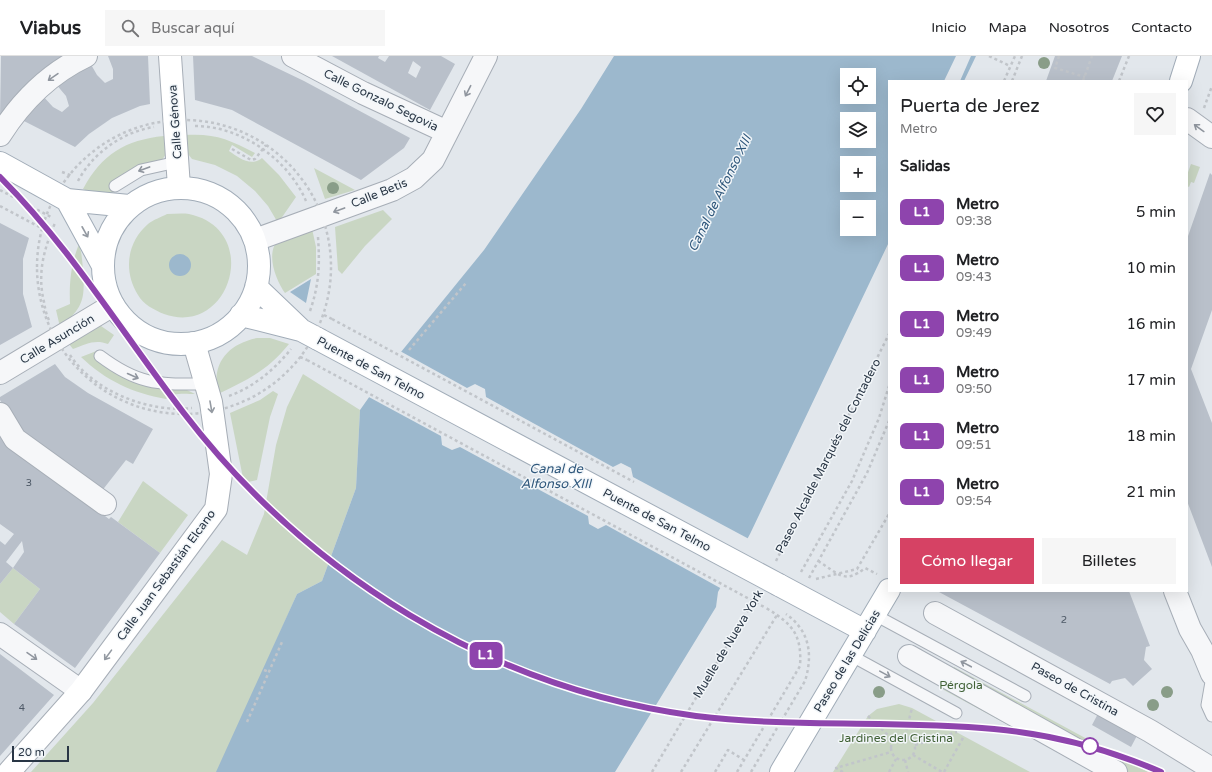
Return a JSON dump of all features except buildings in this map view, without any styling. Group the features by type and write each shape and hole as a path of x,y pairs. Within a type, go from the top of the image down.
{"main road":[{"name":"Calle Génova","path":"170,56 179,187"},
{"path":"1181,80 1189,56"},
{"path":"0,163 64,199 129,206"},
{"path":"179,187 195,188 211,193 238,212 255,240 258,256 258,272 256,287 250,302 241,315 228,328 212,338 194,343 175,344 157,340 139,332 130,324 113,305 105,285 102,264 106,242 115,223 129,206 144,196 179,187"},
{"path":"64,199 102,264"},
{"name":"Puente de San Telmo","path":"256,287 309,343"},
{"name":"Puente de San Telmo","path":"241,315 309,343 769,588 799,596 870,623"},
{"name":"Calle Juan Sebastián Elcano","path":"9,772 81,691 216,509 221,474 210,399 194,343"},
{"name":"Paseo de las Delicias","path":"781,772 888,592"}],"street":[{"path":"0,135 28,98 46,82 74,62 86,56"},
{"name":"Calle Gonzalo Segovia","path":"293,56 363,93 447,132"},
{"name":"Calle Betis","path":"255,240 392,190 414,178 433,160 486,56"},
{"path":"1188,120 1212,137"},
{"name":"Calle Asunción","path":"0,373 113,305"},
{"path":"0,414 15,439 105,504"},
{"path":"1175,592 1190,629 1202,650 1212,675"},
{"name":"Paseo de Cristina","path":"935,613 1150,731 1212,769"},
{"path":"0,634 81,691"},
{"path":"909,656 1116,772"}],"lane":[{"path":"115,186 141,170 177,162"},
{"path":"100,356 113,366 142,380 210,399"},
{"path":"870,623 1025,696"},
{"path":"850,655 956,713"},
{"path":"1212,675 1207,705 1212,716"}],"path":[{"path":"989,56 1010,66"},
{"path":"1004,80 1014,56"},
{"path":"1012,80 1022,56"},
{"path":"1059,56 1055,68 1085,77"},
{"path":"1084,80 1092,56"},
{"path":"1119,80 1129,56"},
{"path":"1205,104 1212,86"},
{"path":"82,173 99,153 129,134 175,122 197,119 220,123 238,130 275,150 304,180 318,217 330,250 331,277 324,315 309,343 300,357 288,372 267,387 245,399 210,399 196,413 177,413 153,410 131,403 92,382 67,361 43,319 35,282 36,260 45,230 51,217 64,199 73,176 94,151 113,136 148,122 175,122 221,129 239,136 263,149 289,172 318,217 319,274 309,343"},
{"path":"232,149 251,160 255,160 266,145"},
{"path":"0,190 56,220 44,250 40,268 47,317 56,340 90,377 108,389 130,400 159,407 176,409 191,408 210,399 234,394 250,386 271,371 292,348 309,343"},
{"path":"0,206 45,230"},
{"path":"409,350 466,283"},
{"path":"324,315 638,484"},
{"name":"Paseo Alcalde Marqués del Contadero","path":"774,564 888,336"},
{"path":"300,357 766,608 787,622 798,637 801,651 800,666 737,772"},
{"path":"888,389 879,418 852,482 801,572 817,580 857,569 888,516"},
{"path":"751,772 805,681 810,666 810,651 804,633 788,615 868,472 888,424"},
{"path":"776,559 784,563"},
{"path":"818,561 845,577 852,577 865,568 869,570"},
{"name":"Muelle de Nueva York","path":"652,772 769,588"},
{"path":"681,772 777,615"},
{"path":"247,722 282,642"},
{"path":"264,670 269,672"},
{"path":"905,736 912,708"},
{"path":"868,716 893,740"},
{"path":"915,745 957,732"},
{"path":"899,736 905,736 911,739 915,745 914,755 905,760 896,759 891,752 890,746 893,740 899,736"},
{"path":"914,755 943,772 964,736"},
{"path":"715,772 728,750 744,760"},
{"path":"843,772 836,768 891,752"},
{"path":"889,772 896,759"},
{"path":"905,760 908,772"}],"green space":[{"path":"184,135 204,135 221,138 255,153 252,157 232,145 229,151 241,159 254,162 262,158 279,175 296,197 278,223 268,206 255,191 237,176 215,165 192,159 188,154"},
{"path":"164,136 166,154 162,160 151,163 117,188 118,191 109,194 100,194 83,189 98,167 116,151 126,145 138,141"},
{"path":"1191,164 1200,167 1194,183 1191,182 1189,187 1188,186 1188,172"},
{"path":"314,168 355,190 325,199"},
{"path":"383,210 392,219 365,246 342,274 338,270 335,227"},
{"path":"167,214 189,214 212,224 226,240 231,259 229,279 220,297 206,311 187,317 164,314 149,306 138,295 130,276 130,257 135,239 148,224"},
{"path":"311,224 316,247 316,274 285,293 278,281 273,266 272,258 275,244 283,236"},
{"path":"79,244 83,269 83,295 74,314 60,327 56,310 70,304 71,273"},
{"path":"96,325 101,326 114,335 108,344 95,342 73,349 69,344"},
{"path":"257,338 270,338 289,344 273,361 257,374 218,394 216,383 217,373 224,357 230,350 238,345"},
{"path":"99,350 103,351 98,358 156,387 187,390 195,394 175,394 166,399 142,393 120,385 100,373 81,357"},
{"path":"303,374 360,410 356,488 322,581 297,594 218,772 31,772 93,703 222,540 247,555 264,514 276,445 287,407"},
{"path":"273,391 278,394 270,417 257,480 244,483 230,413 260,400"},
{"path":"143,481 188,515 160,553 118,522"},
{"path":"13,568 40,589 14,624 0,612 0,584"},
{"name":"Pérgola","path":"954,667 1148,772 1095,772 942,689"},
{"name":"Jardines del Cristina","path":"899,704 912,708 1030,772 833,772 868,716 877,709"}],"water":[{"name":"Canal de Alfonso XIII","path":"614,56 976,56 964,80 888,80 888,244 750,534 718,592 716,607 615,772 216,772 297,594 322,581 356,488 360,410 401,352 484,250 581,109"},
{"path":"180,254 188,257 191,265 188,273 180,276 172,273 169,265 172,257"},
{"path":"311,279 306,303 290,292"}],"pier":[{"path":"956,56 971,56 960,80 944,80"},
{"path":"400,351 467,388 475,384 485,389 486,397 613,467 621,463 631,468 633,477 749,539 722,589 606,525 598,529 589,524 588,516 460,447 452,450 442,445 441,436 367,396"}],"metro line":[{"name":"L1","path":"0,177 16,192 57,240 184,413 210,446 254,494 295,533 351,578 419,621 456,641 538,677 628,704 692,715 733,720 800,724 948,726 996,729 1044,735 1128,758 1161,772"}]}
